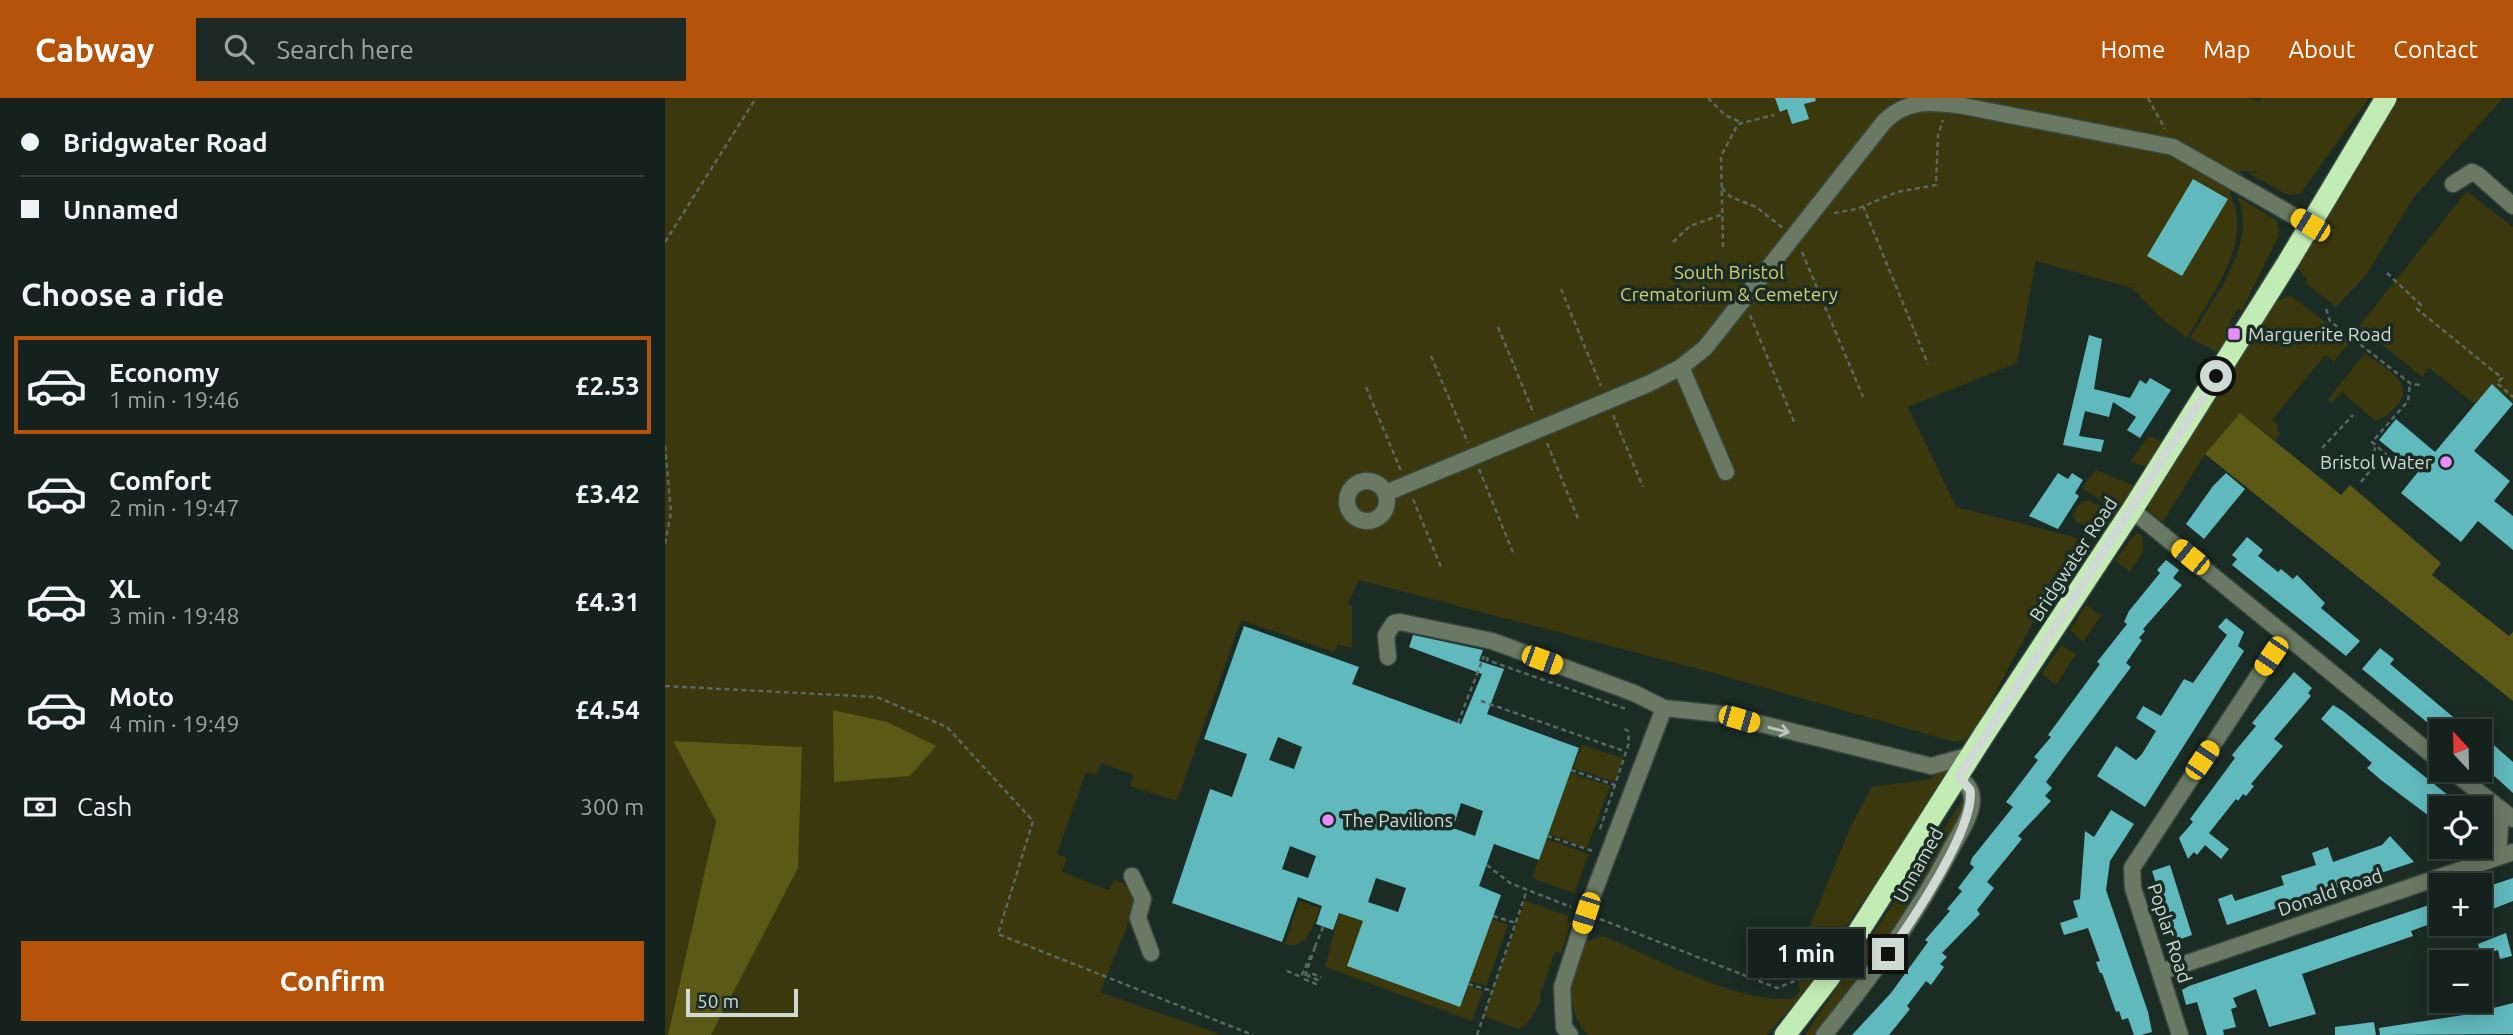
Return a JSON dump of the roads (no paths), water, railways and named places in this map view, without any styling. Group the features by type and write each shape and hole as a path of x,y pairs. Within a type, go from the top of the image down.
{"highway":[{"name":"Bridgwater Road","path":"1784,1035 1829,978 2132,510 2386,98"}],"street":[{"path":"1387,493 1681,367 1705,348 1891,115 1914,103 1948,104 2173,147 2310,225"},
{"path":"2453,184 2472,173 2478,175 2513,206"},
{"path":"1681,367 1726,472"},
{"path":"2132,510 2429,752"},
{"path":"1388,657 1386,635 1395,623 1400,622 1492,641 1634,693 1664,708 1721,714 1931,766 1972,755"},
{"name":"Poplar Road","path":"2181,1035 2133,888 2132,868 2285,635"},
{"path":"1570,1035 1564,1027 1562,986 1586,913 1664,708"},
{"name":"Unnamed","path":"1824,1035 1882,963 1934,882 1968,816 1970,790 1959,777"},
{"path":"2466,782 2507,814 2499,842 2490,860"},
{"name":"Donald Road","path":"2161,972 2513,852"},
{"path":"1132,876 1143,899 1138,918 1151,953"}],"place":[{"name":"Marguerite Road","path":"2234,334"},
{"name":"Bristol Water","path":"2446,462"},
{"name":"The Pavilions","path":"1328,820"}],"park label":[{"name":"South Bristol Crematorium & Cemetery","path":"1729,283"}]}
